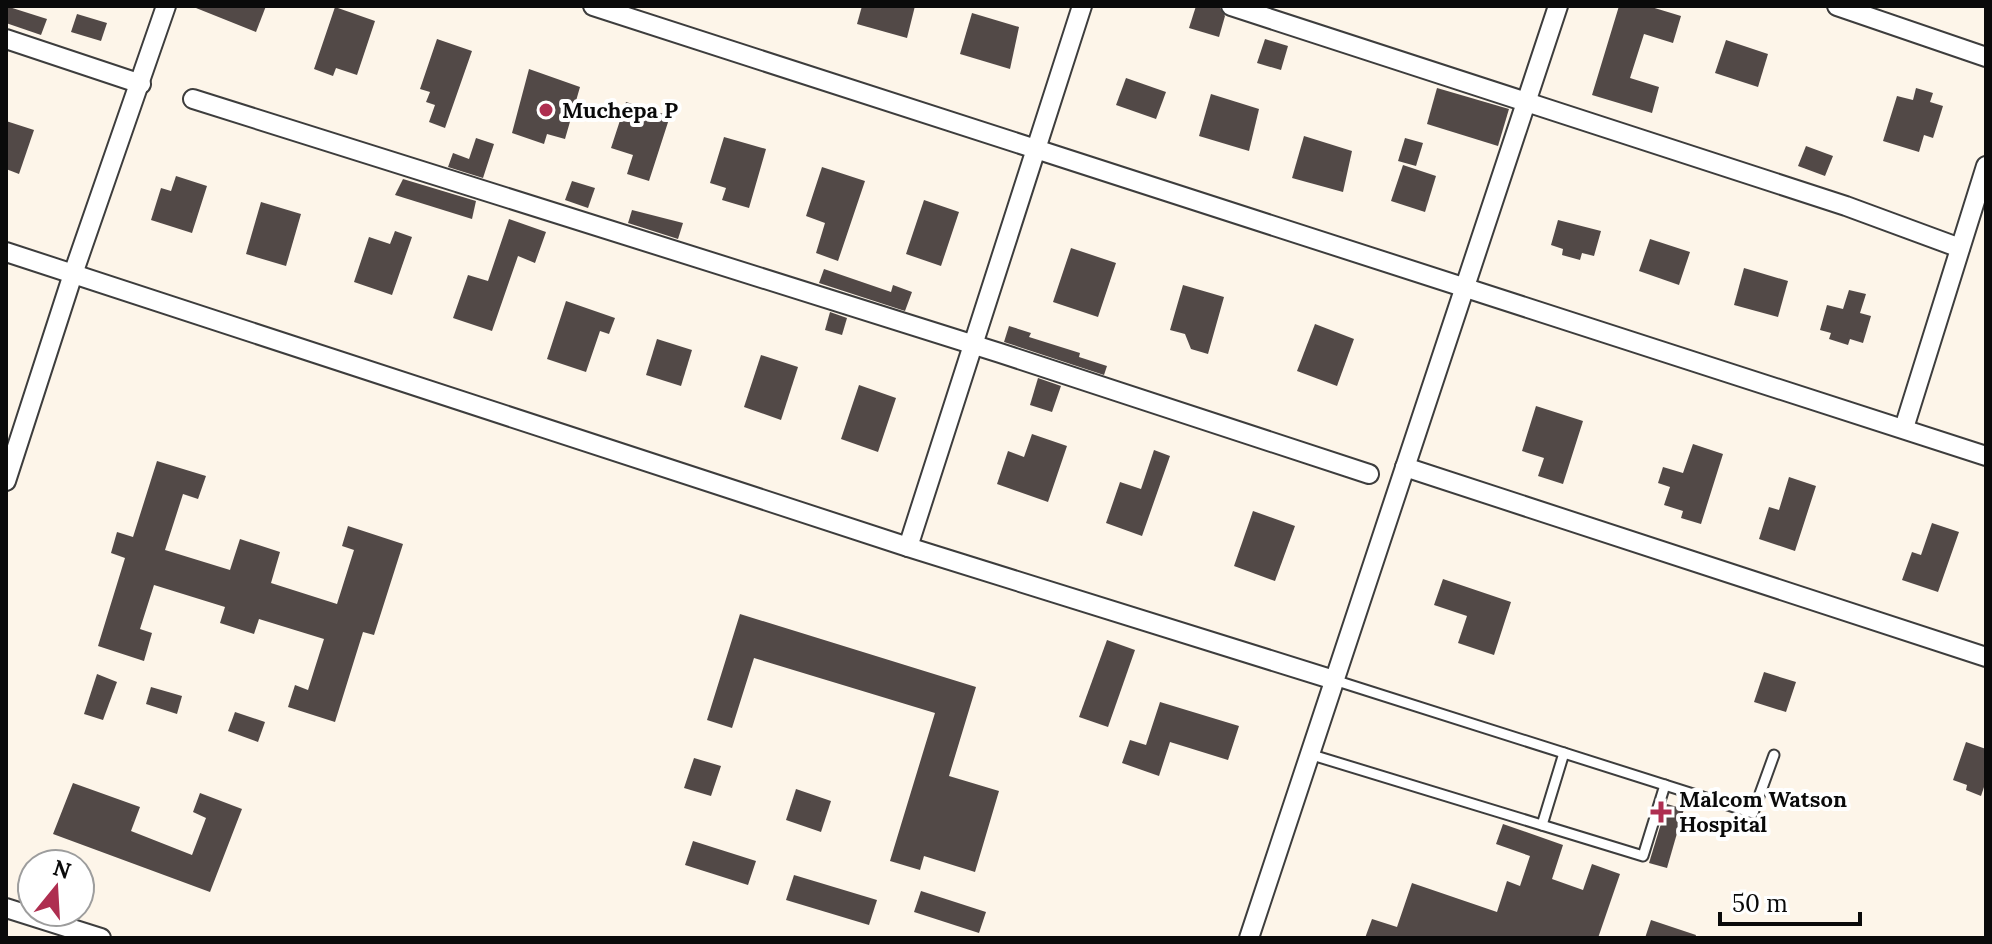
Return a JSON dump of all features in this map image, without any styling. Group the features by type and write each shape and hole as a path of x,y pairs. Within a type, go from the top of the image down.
{"street":[{"path":"6,481 73,274 166,6"},
{"path":"593,6 1986,456"},
{"path":"908,547 1082,6"},
{"path":"1231,6 1846,206 1960,248"},
{"path":"1249,938 1558,6"},
{"path":"1837,6 1986,57"},
{"path":"6,39 141,84"},
{"path":"193,99 1000,353 1369,474"},
{"path":"1904,428 1986,166"},
{"path":"6,252 908,547 1334,680"},
{"path":"1405,467 1986,657"},
{"path":"6,908 101,938"}],"lane":[{"path":"1334,680 1753,813 1774,755"},
{"path":"1542,825 1564,753"},
{"path":"1309,754 1643,856 1665,785"}],"building":[{"path":"6,6 47,19 41,35 6,23"},
{"path":"191,6 266,6 256,32"},
{"path":"862,6 915,6 907,38 857,24"},
{"path":"1196,6 1219,6 1225,16 1219,37 1189,28"},
{"path":"1619,6 1648,6 1681,16 1673,43 1644,34 1630,78 1659,87 1652,113 1592,95"},
{"path":"335,7 375,21 357,75 336,68 333,76 314,69"},
{"path":"972,13 1019,27 1010,69 960,54"},
{"path":"77,14 107,23 101,41 71,32"},
{"path":"437,39 472,51 445,128 429,122 435,105 426,102 430,92 420,89"},
{"path":"1265,39 1288,46 1281,70 1257,63"},
{"path":"1726,40 1768,54 1758,87 1715,73"},
{"name":"Muchepa P","path":"529,69 580,87 565,139 547,134 544,144 512,133"},
{"path":"1126,78 1166,92 1156,119 1116,105"},
{"path":"1437,88 1509,109 1498,146 1427,124"},
{"path":"1916,88 1933,93 1930,102 1943,106 1933,138 1924,135 1919,152 1883,141 1897,96 1913,100"},
{"path":"1211,94 1259,109 1249,151 1199,136"},
{"path":"626,102 670,116 649,181 627,174 633,155 611,148"},
{"path":"6,121 34,130 19,174 6,169"},
{"path":"1304,136 1352,151 1343,192 1292,178"},
{"path":"724,137 766,149 749,208 722,200 726,188 710,183"},
{"path":"476,138 494,144 483,178 448,167 453,153 469,159"},
{"path":"1405,138 1423,143 1416,166 1398,161"},
{"path":"1806,146 1833,156 1825,176 1798,166"},
{"path":"1403,165 1436,176 1425,212 1391,201"},
{"path":"822,167 865,181 838,261 816,253 825,223 806,216"},
{"path":"176,176 207,186 192,233 151,220 161,188 171,191"},
{"path":"403,179 476,201 472,219 395,195"},
{"path":"572,181 595,188 588,208 565,200"},
{"path":"924,200 959,212 941,266 906,254"},
{"path":"261,202 301,214 286,266 246,254"},
{"path":"632,210 683,223 678,239 628,223"},
{"path":"509,219 546,232 535,263 518,256 492,331 453,318 468,275 488,281"},
{"path":"1558,220 1601,231 1594,256 1582,253 1580,260 1562,255 1563,249 1551,245"},
{"path":"395,231 412,237 392,295 354,282 369,237 390,244"},
{"path":"1650,239 1690,252 1679,285 1639,271"},
{"path":"1071,248 1116,263 1098,317 1053,302"},
{"path":"1744,268 1788,281 1778,317 1734,305"},
{"path":"824,269 891,292 893,285 912,292 905,311 819,283"},
{"path":"1183,285 1224,297 1208,354 1191,349 1185,334 1170,330"},
{"path":"1849,290 1866,294 1860,313 1871,316 1863,343 1850,339 1848,345 1829,339 1831,333 1820,330 1827,305 1843,309"},
{"path":"566,301 615,318 609,334 600,331 586,372 547,359"},
{"path":"830,312 847,318 842,335 825,330"},
{"path":"1315,324 1354,339 1337,386 1297,371"},
{"path":"1009,326 1031,333 1029,337 1080,353 1079,357 1107,366 1104,375 1004,342"},
{"path":"657,339 692,350 681,386 646,375"},
{"path":"761,355 798,367 781,420 744,407"},
{"path":"1038,378 1061,386 1052,412 1030,405"},
{"path":"859,385 896,398 878,452 841,439"},
{"path":"1536,406 1583,421 1563,484 1538,476 1544,458 1522,451"},
{"path":"1032,434 1067,446 1048,502 997,484 1008,451 1024,457"},
{"path":"1693,444 1723,454 1701,524 1681,518 1683,511 1664,505 1670,487 1658,483 1663,467 1683,473"},
{"path":"1154,450 1170,456 1142,536 1106,523 1120,482 1141,489"},
{"path":"157,461 206,476 198,499 183,494 165,550 230,570 240,539 280,552 271,583 337,604 354,550 342,546 348,526 403,544 374,635 363,632 335,722 288,707 295,685 308,690 324,639 259,619 254,634 220,623 225,607 154,585 140,629 152,633 144,661 98,646 125,558 111,553 117,532 133,537"},
{"path":"1789,477 1816,486 1795,551 1759,539 1769,507 1779,510"},
{"path":"1253,511 1295,526 1275,581 1234,566"},
{"path":"1932,523 1959,532 1938,592 1902,580 1912,552 1921,555"},
{"path":"1443,579 1511,602 1494,655 1458,643 1467,616 1434,605"},
{"path":"740,614 976,687 949,776 999,791 975,872 924,856 920,870 890,861 935,713 754,658 732,728 707,720"},
{"path":"1107,640 1135,650 1108,727 1079,717"},
{"path":"1764,672 1796,682 1786,712 1754,702"},
{"path":"97,674 117,682 103,720 84,714"},
{"path":"151,687 182,696 177,714 146,704"},
{"path":"1160,702 1239,726 1228,760 1170,742 1159,776 1122,763 1130,740 1146,745"},
{"path":"235,712 265,722 258,742 228,731"},
{"path":"1966,742 1986,749 1986,781 1981,796 1966,790 1967,785 1953,780"},
{"path":"694,758 721,766 711,796 684,788"},
{"path":"73,783 140,807 131,831 192,855 206,818 193,812 200,793 242,809 210,892 53,834"},
{"path":"796,789 831,801 821,832 786,820"},
{"path":"1667,804 1684,809 1667,868 1649,863"},
{"path":"1503,824 1563,845 1552,879 1583,890 1592,864 1620,874 1598,938 1365,938 1372,919 1397,927 1412,883 1497,912 1507,881 1520,886 1530,856 1496,844"},
{"path":"693,841 756,861 748,885 685,865"},
{"path":"794,875 877,900 869,925 786,900"},
{"path":"921,891 986,912 979,933 914,912"},
{"path":"1651,920 1696,935 1695,938 1645,938"}],"place":[{"name":"Muchepa P","path":"546,110"},
{"name":"Malcom Watson Hospital","path":"1661,812"}]}
